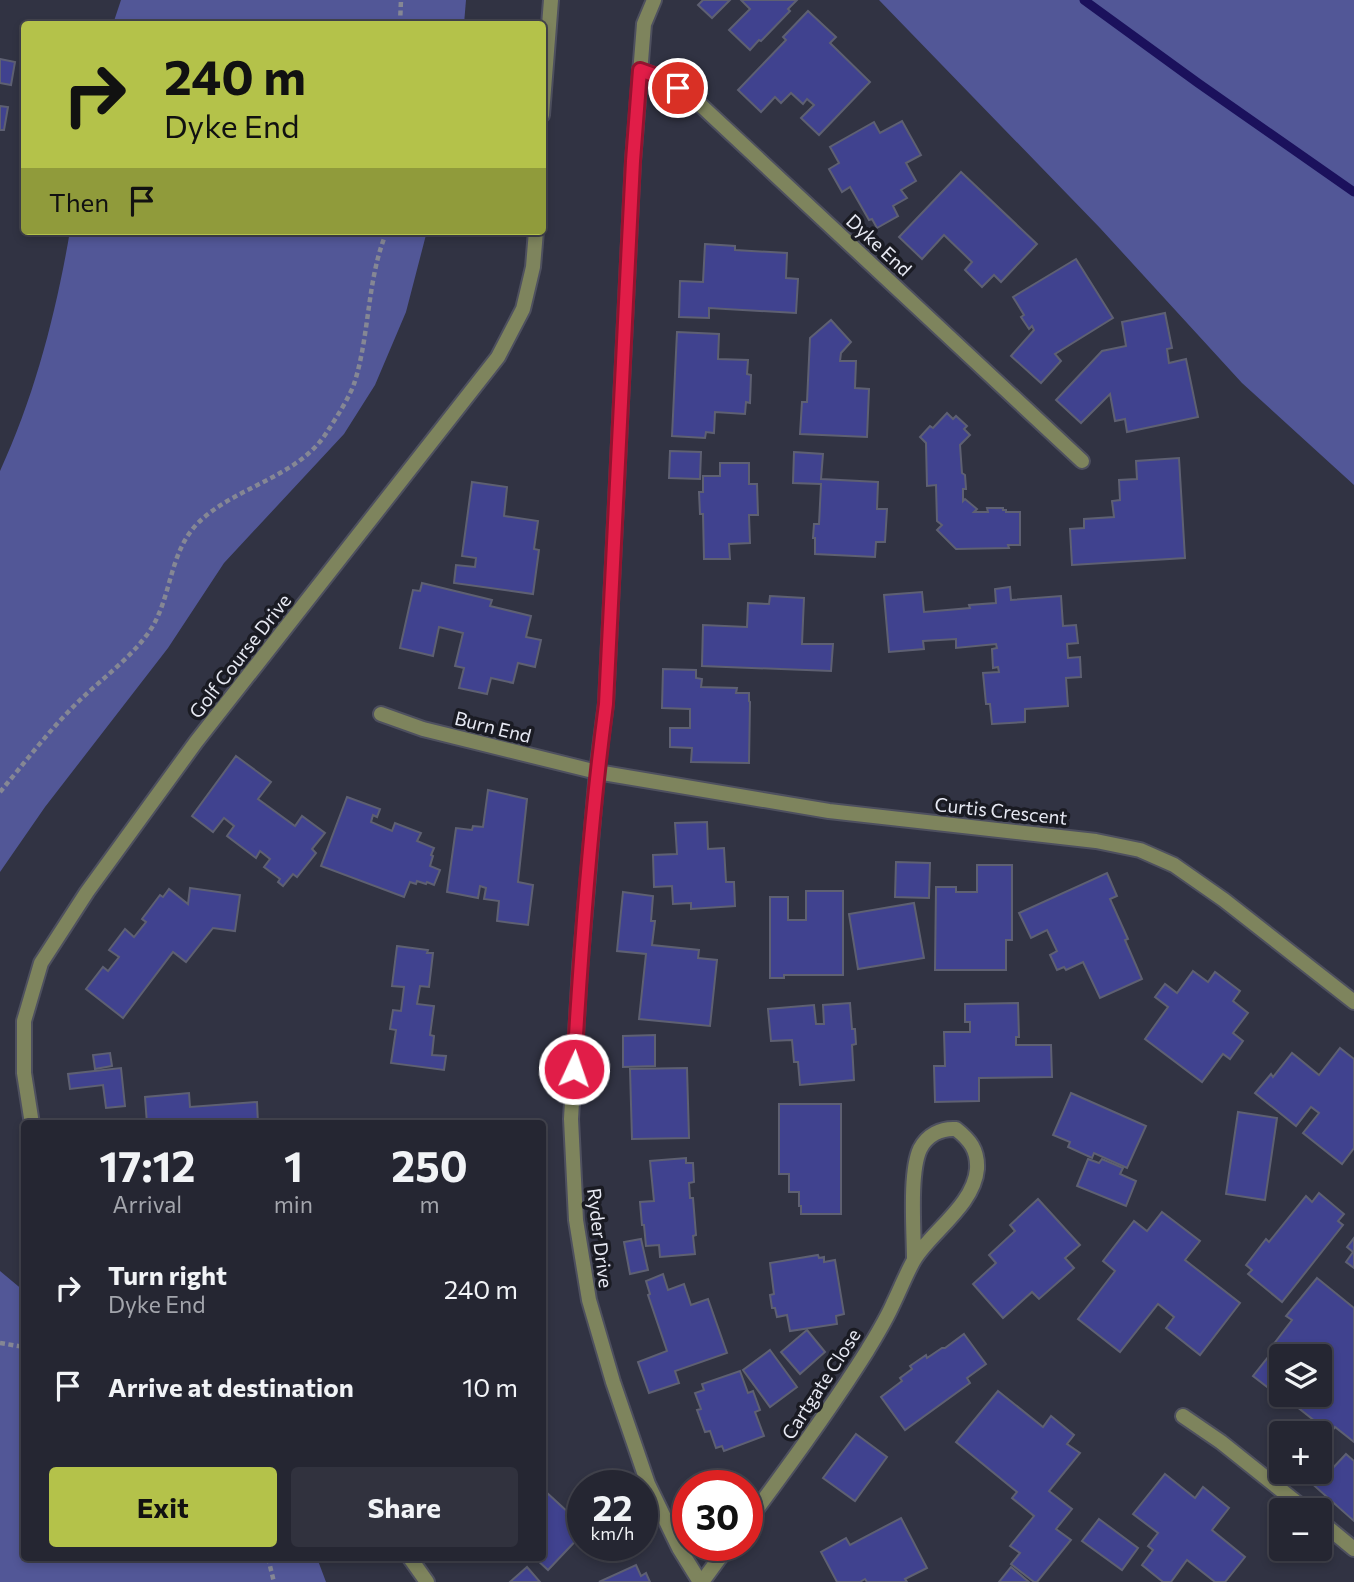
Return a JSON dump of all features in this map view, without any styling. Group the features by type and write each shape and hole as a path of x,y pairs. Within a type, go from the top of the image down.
{"street":[{"path":"546,63 551,0"},
{"name":"Ryder Drive","path":"654,0 644,24 633,161 606,704 597,772 580,968 571,1119 576,1220 589,1300 612,1382 648,1484 679,1548 701,1582"},
{"name":"Dyke End","path":"640,70 665,79 692,97 1082,461"},
{"name":"Golf Course Drive","path":"31,1120 24,1073 24,1021 41,963 87,892 196,742 498,358 523,309 533,267 536,235"},
{"name":"Burn End","path":"381,714 423,729 597,772"},
{"name":"Curtis Crescent","path":"597,772 829,811 1096,841 1140,850 1174,865 1214,893 1354,1002"},
{"name":"Cartgate Close","path":"763,1501 791,1464 867,1350 892,1307 914,1260 966,1198 977,1170 976,1155 970,1140 956,1129 939,1131 930,1136 921,1147 917,1158 914,1260"},
{"path":"1183,1416 1221,1442 1291,1498"},
{"path":"1332,1531 1354,1549"},
{"path":"412,1561 424,1581"},
{"path":"701,1582 717,1561"}],"path":[{"path":"400,21 401,0"},
{"path":"0,792 78,702 134,650 151,630 163,607 174,563 185,539 198,523 221,506 288,468 311,451 326,435 354,384 375,270 385,235"},
{"path":"0,1343 21,1346"},
{"path":"269,1561 274,1582"}],"shaded area":[{"path":"121,0 466,0 464,21 114,21"},
{"path":"879,0 1354,0 1354,485 1242,383 1100,228"},
{"path":"69,235 426,235 406,312 375,385 344,434 224,563 168,648 45,807 0,872 0,471 34,383 58,292"},
{"path":"0,1271 21,1288 21,1561 318,1561 326,1582 0,1582"}],"building":[{"path":"703,0 730,0 712,18 698,5"},
{"path":"741,0 797,0 788,9 790,11 750,50 729,30 750,9"},
{"path":"808,11 836,37 830,43 870,82 819,135 801,118 814,105 807,99 803,104 791,93 781,103 775,97 761,112 738,90 786,40 783,37"},
{"path":"0,59 15,62 11,85 0,83"},
{"path":"0,106 8,107 4,130 0,130"},
{"path":"902,121 921,155 906,163 916,181 901,190 907,198 893,206 898,216 877,228 872,219 869,220 850,187 842,192 829,169 839,163 830,147 874,122 880,133"},
{"path":"961,172 1037,244 1001,282 994,275 982,287 965,270 972,262 944,235 922,259 899,237"},
{"path":"705,244 735,246 735,250 787,253 786,278 798,279 796,313 709,308 709,318 679,317 680,281 703,282"},
{"path":"1076,259 1113,318 1055,354 1061,361 1041,383 1011,356 1034,330 1032,326 1029,329 1021,317 1024,315 1013,297"},
{"path":"1165,313 1172,348 1167,349 1169,363 1186,359 1198,417 1127,432 1125,419 1115,421 1110,394 1081,423 1056,400 1102,351 1126,346 1122,322"},
{"path":"831,320 851,342 841,353 840,361 856,361 855,388 869,389 867,437 800,434 802,402 807,402 810,338"},
{"path":"677,332 719,334 718,359 748,360 747,374 751,375 750,403 746,402 745,414 715,412 714,433 706,432 705,438 672,436"},
{"path":"947,413 953,419 956,416 967,426 964,429 970,435 960,445 966,489 963,489 963,501 965,499 977,509 974,512 988,512 987,508 1003,508 1006,512 1020,512 1020,545 1008,545 1009,548 956,549 937,530 942,525 937,521 936,485 927,486 926,443 920,437"},
{"path":"670,451 701,452 700,479 669,478"},
{"path":"794,452 823,454 821,479 878,482 877,509 887,509 885,542 876,542 875,557 815,554 814,524 819,524 821,484 793,483"},
{"path":"1179,458 1185,558 1072,565 1070,529 1084,528 1084,519 1114,517 1112,501 1120,500 1119,480 1137,479 1136,461"},
{"path":"720,463 749,463 749,484 757,484 758,515 749,515 750,543 729,544 730,559 704,559 703,514 700,514 699,492 703,492 703,476 720,476"},
{"path":"472,482 507,487 504,516 538,521 534,549 539,550 533,594 454,583 456,565 475,567 476,558 462,556"},
{"path":"422,583 492,600 490,606 531,616 526,637 541,640 535,667 518,663 513,683 491,678 487,694 459,688 464,668 455,666 463,633 439,627 433,656 400,648 413,590 420,591"},
{"path":"1010,587 1011,600 1061,596 1063,626 1076,625 1078,643 1067,644 1068,658 1080,657 1081,677 1066,678 1068,706 1025,709 1025,722 992,724 990,704 986,704 983,673 999,672 998,667 993,668 992,649 997,648 996,644 956,648 956,639 923,641 924,649 889,652 884,595 922,592 924,612 996,603 995,589"},
{"path":"770,596 804,598 802,644 833,644 831,671 702,666 703,625 747,627 748,603 769,604"},
{"path":"663,669 696,670 696,678 702,679 701,687 737,688 736,693 749,693 749,763 691,762 692,748 670,747 670,728 690,728 690,709 662,708"},
{"path":"236,756 271,782 258,799 295,826 302,816 325,833 312,849 316,853 297,877 293,874 283,886 278,882 280,879 264,867 270,859 260,851 256,858 227,836 234,826 224,818 213,832 192,816"},
{"path":"488,790 527,799 518,882 533,885 528,925 497,921 499,901 484,899 486,888 480,886 478,898 447,892 456,828 472,830 473,826 483,827"},
{"path":"347,797 380,809 377,817 373,815 371,822 392,831 395,823 421,833 417,841 434,848 430,866 440,870 434,885 427,882 410,882 404,897 321,866"},
{"path":"707,822 708,849 724,848 726,882 734,882 735,906 691,909 691,903 673,904 672,886 654,887 653,855 677,854 675,823"},
{"path":"896,862 930,863 929,898 895,897"},
{"path":"977,865 1012,865 1012,940 1006,940 1006,970 935,970 936,887 956,887 956,892 977,892"},
{"path":"1107,873 1117,896 1110,899 1142,979 1100,998 1083,962 1066,970 1064,967 1057,970 1050,955 1057,951 1047,930 1031,938 1019,913"},
{"path":"190,888 240,895 235,931 213,928 186,962 173,952 123,1018 86,989 103,967 108,971 119,957 109,950 125,929 134,937 146,922 142,919 160,895 163,897 169,889 188,904"},
{"path":"806,891 843,891 843,975 784,975 784,978 770,978 770,897 788,897 788,920 806,920"},
{"path":"623,892 653,896 651,921 655,921 652,945 699,950 698,958 717,960 710,1026 639,1019 646,954 617,951"},
{"path":"914,903 924,958 858,969 849,914"},
{"path":"397,946 433,953 429,987 420,986 417,1004 434,1006 430,1035 434,1036 432,1055 446,1056 444,1070 391,1063 396,1030 390,1029 393,1010 401,1011 404,987 392,986"},
{"path":"1193,971 1208,982 1215,972 1240,991 1233,1001 1248,1013 1233,1033 1243,1041 1230,1059 1223,1054 1202,1082 1145,1039 1168,1007 1155,997 1165,984 1177,993"},
{"path":"850,1003 856,1044 852,1045 854,1080 800,1085 792,1040 771,1041 768,1009 814,1005 816,1024 824,1024 823,1005"},
{"path":"1018,1003 1019,1037 1016,1037 1016,1045 1051,1045 1052,1077 979,1078 979,1101 935,1102 934,1066 945,1066 944,1032 970,1032 970,1022 965,1022 965,1004"},
{"path":"655,1035 655,1066 623,1067 623,1036"},
{"path":"1340,1048 1354,1059 1354,1148 1342,1164 1303,1133 1319,1113 1311,1107 1296,1126 1255,1093 1271,1074 1273,1077 1292,1053 1319,1075"},
{"path":"110,1053 112,1066 95,1069 93,1055"},
{"path":"121,1068 125,1106 106,1108 103,1085 70,1089 68,1074"},
{"path":"687,1068 689,1138 632,1139 630,1069"},
{"path":"189,1093 190,1107 257,1102 258,1120 147,1120 145,1097"},
{"path":"1071,1093 1146,1126 1127,1168 1094,1153 1092,1158 1068,1147 1070,1142 1053,1135"},
{"path":"779,1104 841,1104 841,1214 801,1214 799,1192 789,1192 789,1174 779,1174"},
{"path":"1238,1112 1277,1118 1265,1200 1226,1194"},
{"path":"686,1158 686,1163 693,1163 694,1182 689,1183 690,1198 693,1198 695,1254 660,1257 659,1245 646,1246 642,1225 640,1202 654,1201 650,1161"},
{"path":"1088,1159 1099,1163 1102,1159 1123,1168 1120,1174 1136,1181 1126,1206 1077,1186"},
{"path":"1319,1193 1344,1214 1338,1221 1343,1225 1282,1302 1248,1274 1252,1270 1246,1265 1266,1239 1269,1242 1306,1196 1312,1202"},
{"path":"1038,1199 1080,1245 1065,1258 1074,1268 1039,1299 1032,1292 1003,1318 973,1284 996,1263 989,1255 1015,1231 1010,1225"},
{"path":"1162,1212 1200,1241 1185,1260 1240,1303 1200,1355 1166,1328 1174,1317 1158,1304 1120,1352 1078,1319 1115,1271 1103,1261 1134,1221 1147,1231"},
{"path":"1354,1238 1354,1268 1346,1262 1353,1252 1347,1247"},
{"path":"641,1239 648,1270 630,1274 624,1242"},
{"path":"818,1255 819,1258 824,1257 824,1262 835,1260 844,1314 836,1316 837,1324 790,1331 787,1315 777,1317 775,1308 772,1308 770,1295 774,1294 770,1263"},
{"path":"663,1274 668,1290 684,1284 691,1305 708,1299 727,1353 675,1371 679,1383 649,1393 638,1362 667,1351 648,1295 650,1294 646,1281"},
{"path":"1317,1278 1354,1308 1354,1442 1335,1427 1332,1431 1332,1421 1315,1421 1297,1407 1332,1407 1332,1344 1274,1344 1292,1320 1286,1316"},
{"path":"807,1330 825,1352 800,1374 781,1352"},
{"path":"964,1334 986,1364 967,1378 970,1383 905,1430 881,1397 902,1381 900,1378 912,1369 910,1366 926,1355 927,1358 945,1348"},
{"path":"770,1350 797,1387 770,1407 743,1370"},
{"path":"1269,1356 1269,1388 1253,1376"},
{"path":"740,1371 748,1393 753,1391 760,1410 755,1412 764,1436 724,1451 722,1446 716,1448 710,1431 705,1432 697,1410 701,1409 695,1393 704,1390 702,1384"},
{"path":"998,1391 1043,1427 1051,1416 1074,1435 1067,1444 1080,1453 1049,1491 1072,1509 1056,1529 1071,1540 1037,1582 1011,1564 1020,1553 1010,1546 1034,1516 1012,1498 1017,1492 956,1442"},
{"path":"856,1434 887,1457 855,1501 823,1478"},
{"path":"1346,1454 1354,1461 1354,1521 1332,1501 1332,1498 1328,1498 1312,1484 1332,1484 1332,1469"},
{"path":"1165,1474 1195,1498 1203,1487 1229,1508 1212,1530 1245,1557 1225,1582 1215,1582 1187,1560 1171,1582 1163,1582 1142,1565 1153,1550 1148,1546 1158,1533 1133,1514"},
{"path":"546,1492 567,1511 567,1550 548,1570 538,1561 546,1561"},
{"path":"901,1518 927,1568 905,1579 907,1582 867,1582 865,1579 860,1582 837,1582 821,1552 846,1538 850,1545"},
{"path":"1099,1519 1138,1548 1122,1570 1082,1541"},
{"path":"636,1565 641,1576 646,1573 650,1582 599,1582"},
{"path":"527,1567 540,1582 510,1582"},
{"path":"1011,1567 1029,1582 999,1582"}],"waterway":[{"path":"1084,0 1354,192"}],"route":[{"path":"574,1069 597,772 606,704 633,161 640,70 665,79 678,88"}]}
